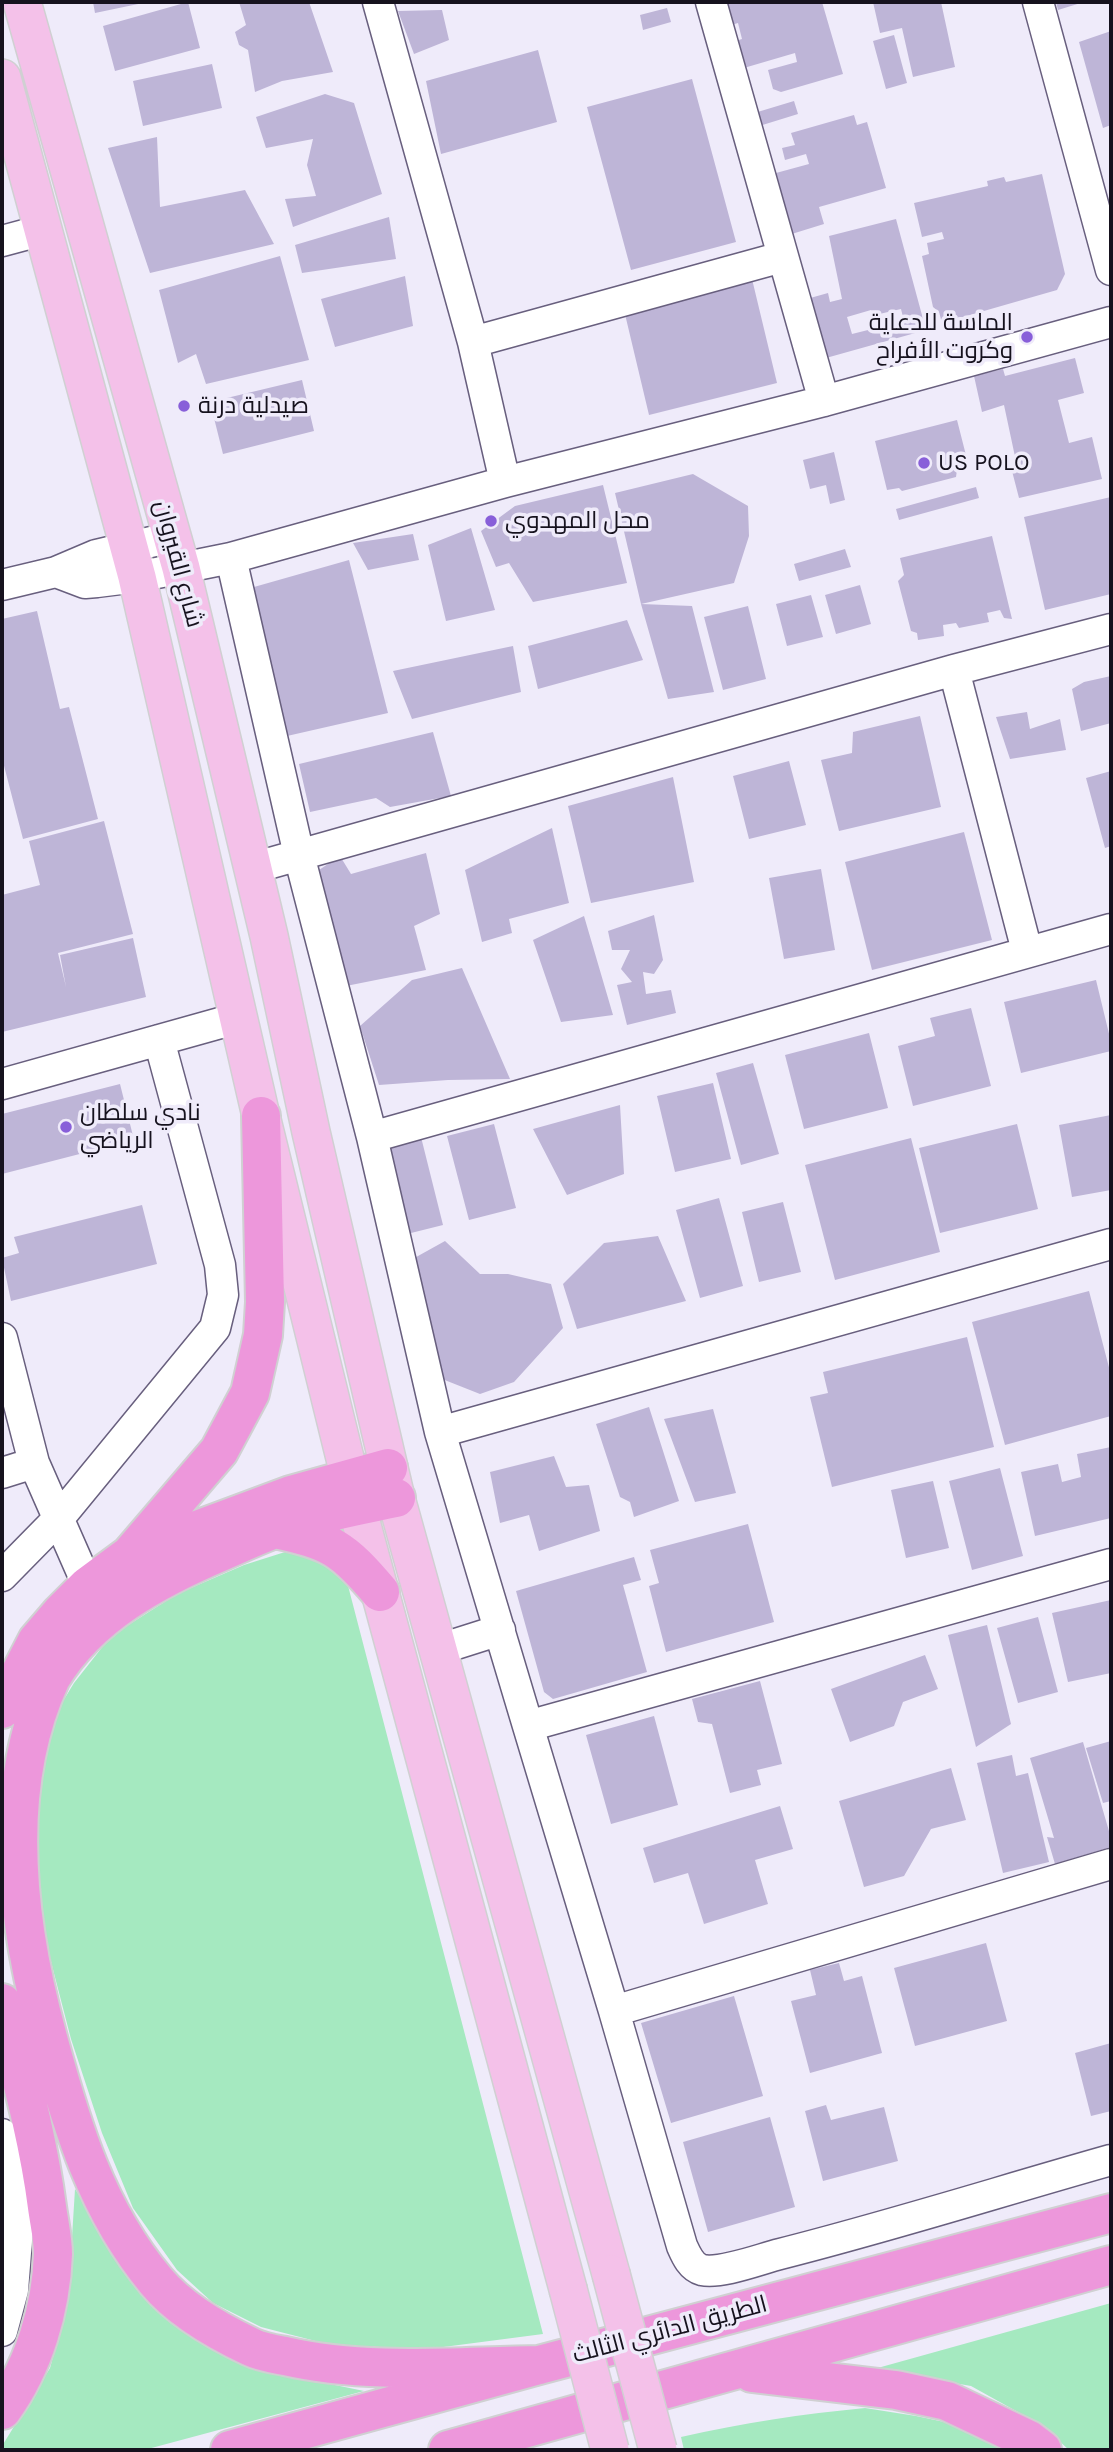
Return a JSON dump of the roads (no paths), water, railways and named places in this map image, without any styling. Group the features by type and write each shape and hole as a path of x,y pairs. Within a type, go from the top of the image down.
{"highway":[{"path":"2,1709 37,1641 88,1586 130,1555 219,1451 250,1393 263,1335 265,1302 261,1116"},
{"path":"130,1555 234,1515 354,1493 392,1483"},
{"path":"354,1493 187,1566 119,1606 86,1633 51,1678 27,1728 13,1788 12,1860 17,1906 31,1977 64,2102 86,2165 117,2229 158,2284 200,2320 254,2349 321,2364 393,2368 539,2365"},
{"path":"273,1529 310,1537 334,1547 353,1560 380,1592"},
{"path":"2,2003 10,2072 43,2177 53,2253 44,2325 15,2393 2,2410"},
{"name":"الطريق الدائري الثالث","path":"230,2450 1111,2213"},
{"path":"449,2450 1111,2264"},
{"path":"732,2371 897,2390 947,2400 1029,2440 1042,2450"}],"main road":[{"name":"شارع القيروان","path":"22,2 176,552 253,868 392,1483 658,2450"},
{"path":"2,78 133,562 261,1116 354,1493 610,2450"}],"street":[{"path":"378,2 473,342 505,482"},
{"path":"711,2 824,401"},
{"path":"1038,2 1111,270"},
{"path":"2,241 43,230"},
{"path":"473,342 782,257"},
{"path":"2,585 56,572 83,559 133,562 176,552 231,558 505,482 824,401 1111,322"},
{"path":"231,558 299,855 372,1137 440,1432 688,2259 697,2268 720,2269 1111,2160"},
{"path":"253,868 1111,628"},
{"path":"954,670 1027,951"},
{"path":"372,1137 1111,929"},
{"path":"2,1084 238,1018"},
{"path":"2,1576 59,1518 215,1328 223,1295 220,1265 159,1040"},
{"path":"440,1432 1111,1244"},
{"path":"2,1338 34,1463 88,1586"},
{"path":"2,1473 34,1463"},
{"path":"528,1726 1111,1564"},
{"path":"438,1650 499,1630"},
{"path":"614,2011 1111,1864"},
{"path":"2,2134 18,2227 13,2290 2,2331"}],"place":[{"name":"الماسة للدعاية وكروت الأفراح","path":"1027,337"},
{"name":"صيدلية درنة","path":"184,406"},
{"name":"US POLO","path":"924,463"},
{"name":"محل المهدوي","path":"491,521"},
{"name":"نادي سلطان الرياضي","path":"66,1127"}]}
